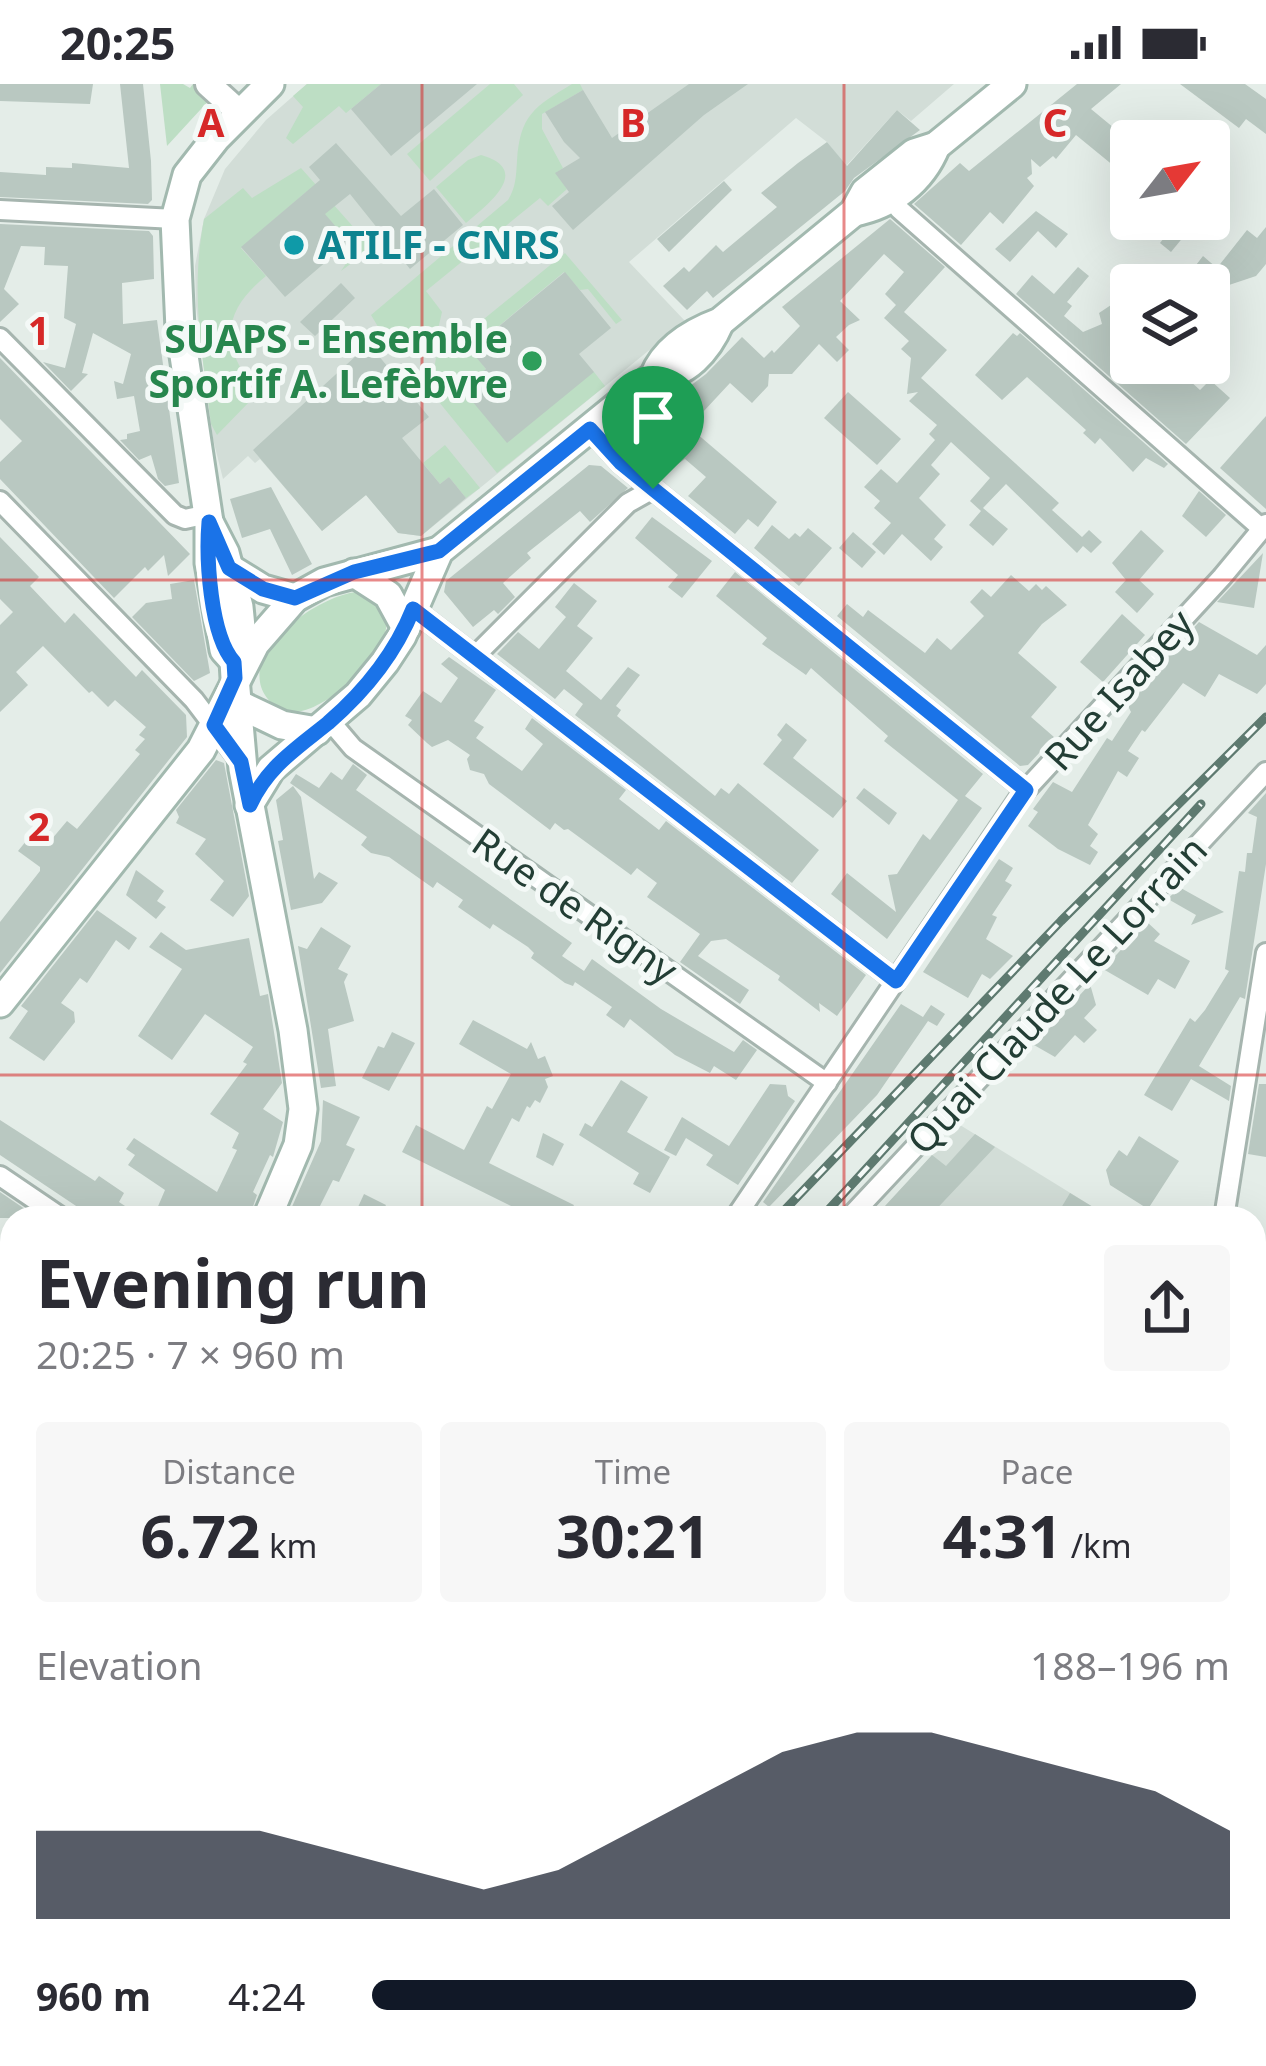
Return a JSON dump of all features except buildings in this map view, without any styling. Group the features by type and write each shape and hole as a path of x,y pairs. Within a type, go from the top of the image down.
{"main road":[{"path":"270,84 187,175 175,219 183,357 209,522 208,563 224,650 236,682 282,724 323,726"},
{"path":"0,1003 201,751 268,625 295,598 354,572 439,551 654,376 660,360 697,330 720,322 854,212 866,192 914,153 936,146 1012,84"},
{"path":"854,212 876,208 892,198 926,170 936,146"},
{"path":"209,522 229,568 242,637 236,682 243,769 293,1030 303,1108 298,1145 272,1206"},
{"path":"250,805 271,770 374,675 410,618 439,551"},
{"path":"229,568 263,589 295,598"},
{"path":"354,572 388,595 410,618"}],"street":[{"path":"208,84 240,113"},
{"path":"892,198 899,209 1264,526"},
{"path":"0,210 175,219"},
{"path":"0,338 175,515 199,516 209,522"},
{"path":"590,429 621,463 1026,790"},
{"path":"475,656 628,503 653,489"},
{"path":"0,501 194,700 243,769"},
{"name":"Rue Isabey","path":"743,1206 1026,790 1222,578 1264,526"},
{"path":"410,618 475,656 896,981"},
{"name":"Rue de Rigny","path":"323,726 827,1084"},
{"name":"Quai Claude Le Lorrain","path":"860,1206 1266,772"},
{"path":"1226,1206 1266,953"},
{"path":"0,1176 44,1206"}],"shaded area":[{"path":"307,84 954,84 911,121 897,110 846,166 827,142 796,118 629,262 685,321 421,536 398,533 366,495 322,531 260,459 255,463 248,456 223,479 213,439 196,306 195,266 204,219 225,169 266,120"},
{"path":"960,1125 1092,1206 885,1206"}],"green space":[{"path":"160,84 190,88 193,84 212,97 167,146"},
{"path":"307,84 381,84 346,113 339,106 293,144 286,138 303,107 293,96"},
{"path":"490,84 514,84 523,95 430,181 407,154"},
{"path":"572,84 580,84 583,90 542,114 542,129 563,168 556,173 567,189 548,206 540,198 426,291 442,312 436,338 398,348 389,345 371,315 508,200 526,122 539,106"},
{"path":"481,155 496,161 505,178 494,198 466,223 436,187"},
{"path":"301,168 372,248 341,271 355,250 306,192 241,248 266,276 240,304 231,326 233,351 252,399 217,435 211,424 199,322 204,219 243,188 252,198"},
{"path":"565,253 622,320 616,324 588,289 580,290 564,272 471,349 486,369 463,388 594,372 605,386 497,473 430,391 436,358"},
{"path":"445,445 480,488 466,498 449,477 440,484 423,463"},
{"path":"356,592 379,602 387,619 383,639 370,660 352,681 309,709 277,708 260,681 271,646 302,615"}],"railway":[{"path":"788,1206 1061,921 1266,717"},
{"path":"832,1206 1201,804"}],"place":[{"name":"ATILF - CNRS","path":"294,245"},
{"name":"SUAPS - Ensemble Sportif A. Lefèbvre","path":"532,361"}],"route":[{"path":"590,429 653,489 1026,790 896,981 413,609 402,636 358,695 271,770 250,805 241,762 214,725 235,678 234,662 224,650 217,618 208,563 209,522 229,568 276,595 295,598 354,572 439,551 590,429"}]}
